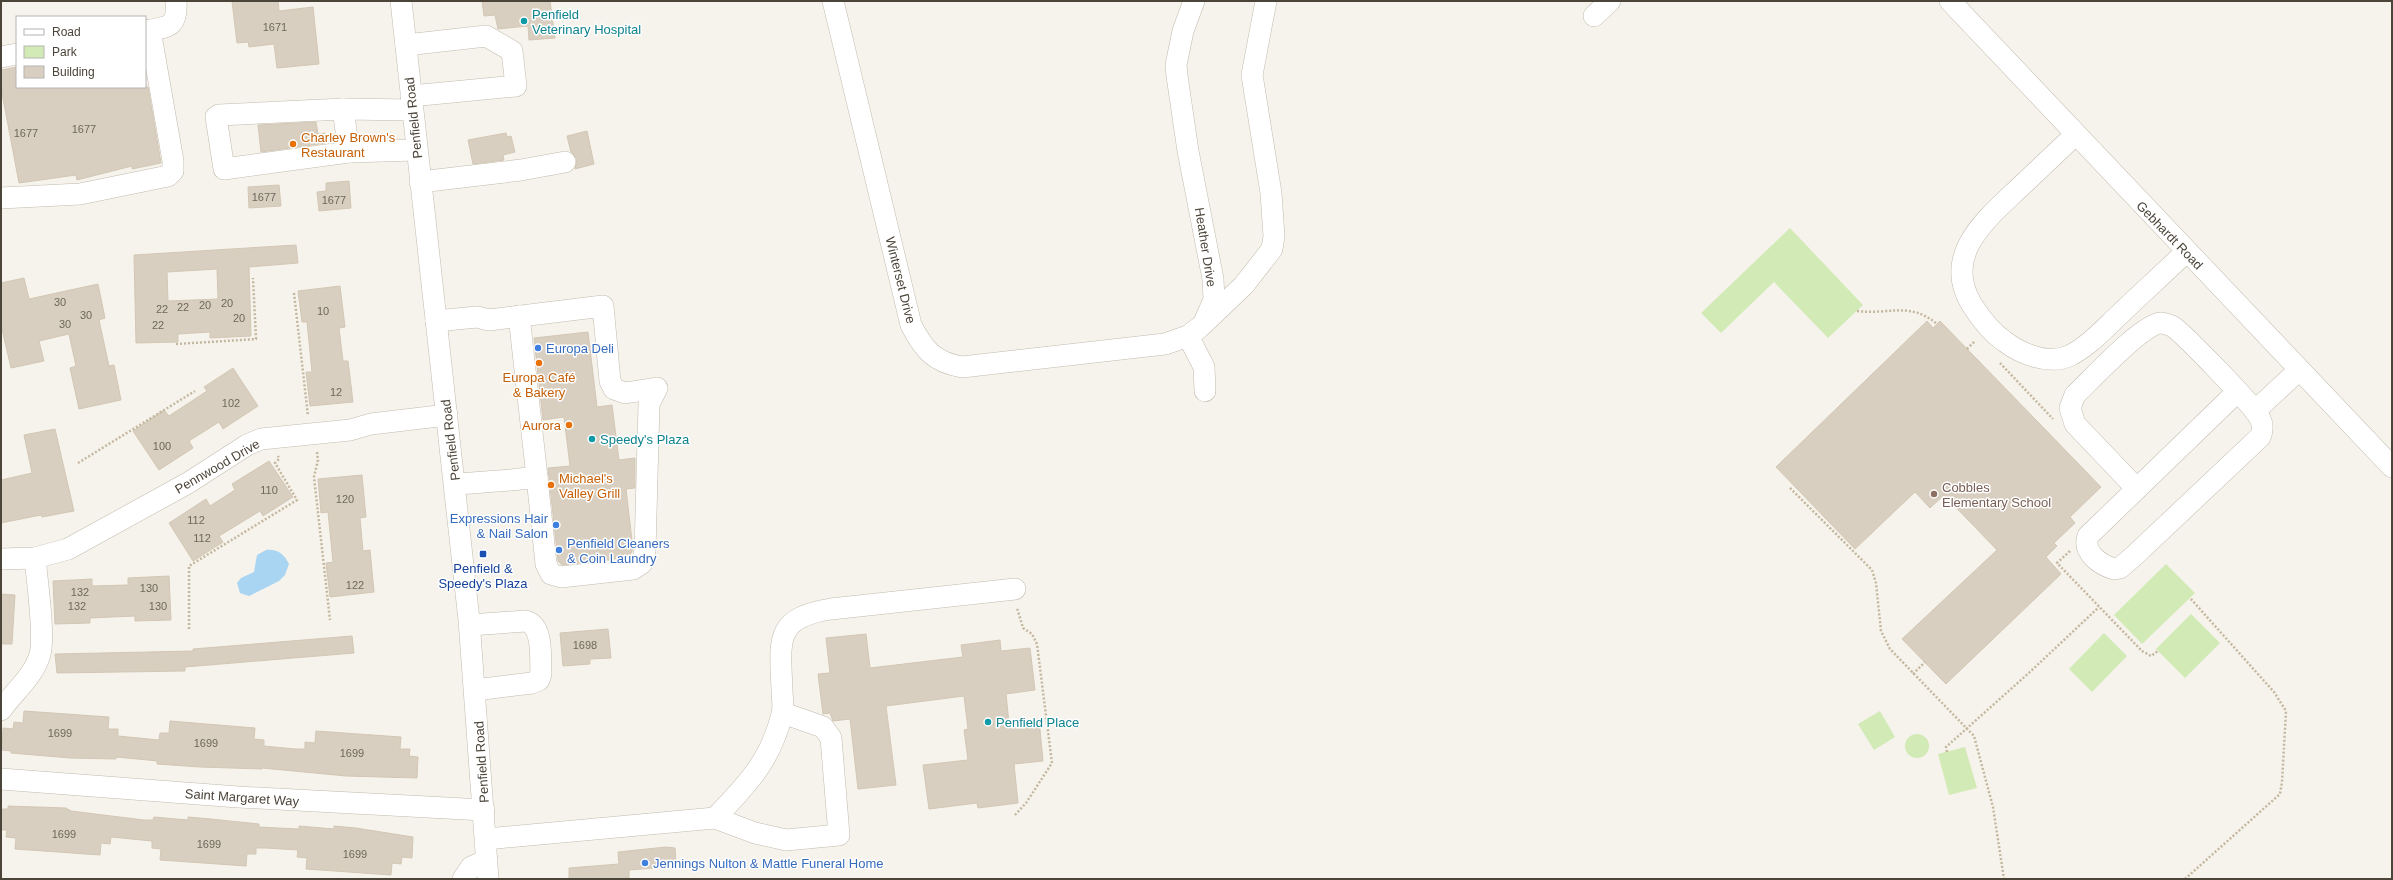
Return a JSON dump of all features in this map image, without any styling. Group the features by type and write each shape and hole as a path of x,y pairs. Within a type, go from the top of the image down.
{"street":[{"path":"1,198 80,194 168,176 173,171 173,161 148,31 164,28 175,21 177,14 176,1"},
{"name":"Penfield Road","path":"401,1 416,150 470,625 487,870"},
{"name":"Winterset Drive","path":"833,1 911,325 920,342 932,355 945,364 962,367 1165,344 1194,332"},
{"name":"Heather Drive","path":"1194,1 1183,31 1176,65 1188,151 1213,279 1214,300 1209,314 1194,332"},
{"name":"Heather Drive","path":"1194,332 1244,285 1272,249 1274,236 1271,193 1252,75 1266,1"},
{"path":"1594,16 1610,1"},
{"name":"Gebhardt Road","path":"1950,1 2075,135 2392,467"},
{"path":"406,45 486,36 512,50 516,86 411,103 344,109 219,115 216,117 224,169 349,152 416,150"},
{"path":"1,57 16,54"},
{"path":"344,109 349,152"},
{"path":"2075,135 1984,221 1968,246 1962,263 1962,280 1968,298 1979,316 1996,335 2019,352 2051,360 2068,356 2089,344 2186,252"},
{"path":"420,182 521,170 565,162"},
{"path":"436,321 477,317 489,320 519,316 603,306 610,380 614,389 625,393 657,388 649,404 645,551 642,564 633,569 561,577 552,574 546,564 519,316"},
{"path":"2137,489 2075,424 2070,408 2075,395 2146,328 2163,323 2172,326 2179,332 2237,392 2255,411 2262,424 2260,437 2128,562 2120,568 2114,569 2107,567 2091,554 2087,540 2237,392"},
{"path":"1194,332 1204,367 1205,391"},
{"path":"2255,411 2299,370"},
{"name":"Pennwood Drive","path":"1,559 35,558 74,546 188,483 246,446 273,437 350,430 371,424 446,415"},
{"path":"455,484 483,482 494,483 537,477"},
{"path":"1,710 33,670 40,654 35,558"},
{"path":"715,818 750,782 771,747 782,713 780,645 788,625 809,612 1015,589"},
{"path":"470,625 526,621 533,623 537,629 542,674 538,680 532,683 475,690"},
{"path":"486,839 715,818 755,833 786,840 839,835 831,738 823,727 782,713"},
{"name":"Saint Margaret Way","path":"1,779 268,799 484,810"},
{"path":"463,879 471,867 487,870"}],"path":[{"path":"176,344 256,339 253,278"},
{"path":"294,294 308,420"},
{"path":"1857,311 1877,314 1906,309 1925,314 1937,324"},
{"path":"1967,349 1975,341"},
{"path":"78,463 195,391"},
{"path":"189,629 189,566 297,500 275,463 279,459 273,437"},
{"path":"318,460 314,477 330,620"},
{"path":"1790,488 1872,570 1876,583 1880,631 1890,648 1913,674 1974,736 1993,807 2004,879"},
{"path":"2070,551 2057,563 2098,607 2147,655 2151,656 2158,651"},
{"path":"1015,589 1019,620 1023,628 1032,634 1038,644 1052,763 1026,803 1015,815"},
{"path":"2185,879 2280,794 2286,720 2284,704 2190,598"},
{"path":"1947,752 1946,747 2031,671 2098,607"},
{"path":"1913,674 1925,662"}],"green space":[{"path":"1790,228 1863,305 1828,338 1774,282 1721,333 1701,313"},
{"path":"2166,564 2195,593 2142,644 2114,615"},
{"path":"2191,614 2220,643 2185,678 2156,649"},
{"path":"2104,633 2127,656 2092,692 2069,669"},
{"path":"1880,711 1895,737 1874,750 1858,724"},
{"path":"1917,734 1925,738 1929,746 1925,754 1917,758 1909,754 1905,746 1909,738"},
{"path":"1965,747 1977,788 1949,795 1938,754"}],"water":[{"path":"266,550 277,551 285,557 289,564 285,575 279,581 249,596 240,593 237,583 241,578 254,572 257,555"}],"building":[{"path":"232,1 278,1 279,11 313,7 319,64 277,68 274,44 249,47 248,42 237,43"},
{"name":"Penfield Veterinary Hospital","path":"482,1 550,1 555,38 529,40 528,26 498,29 495,15 484,16"},
{"path":"16,67 16,88 148,87 161,163 132,169 132,166 77,180 76,175 19,183 1,88 1,70"},
{"name":"Charley Brown's Restaurant","path":"316,122 318,134 325,133 326,143 261,152 258,125"},
{"path":"587,131 594,164 575,169 577,159 571,152 567,136"},
{"path":"506,133 507,137 511,136 515,152 503,155 504,160 473,164 468,140"},
{"path":"349,181 351,208 319,211 317,192 326,191 326,183"},
{"path":"279,185 281,206 249,208 248,187"},
{"path":"296,245 298,263 249,267 251,336 210,338 210,332 178,334 178,342 136,343 134,255","holes":["217,269 218,299 168,301 167,272"]},
{"path":"24,278 29,299 98,284 105,318 99,320 109,366 114,365 121,400 79,409 70,368 76,366 69,334 39,341 44,361 11,368 1,325 1,283"},
{"path":"340,286 345,327 339,328 343,361 348,361 353,402 310,406 306,372 312,372 307,322 302,322 298,291"},
{"name":"Cobbles Elementary School","path":"1927,321 1933,328 1940,321 2101,487 2070,517 2075,523 2054,543 2057,546 2046,557 2061,574 1946,684 1902,639 1997,550 1944,495 1930,508 1915,492 1855,549 1776,467"},
{"name":"Speedy's Plaza","path":"588,332 597,407 612,405 619,460 635,458 635,488 626,489 633,549 629,557 562,565 558,561 548,468 570,466 564,417 543,420 534,338"},
{"path":"233,368 258,406 223,429 219,422 189,441 193,448 159,470 133,431 164,410 169,416 207,391 204,387"},
{"path":"55,429 74,511 42,517 41,515 1,523 1,480 32,473 24,435"},
{"path":"269,461 293,497 263,516 260,511 219,536 223,542 193,561 169,523 206,499 210,506 235,490 232,484"},
{"path":"362,475 366,517 360,518 363,551 370,550 374,592 330,597 326,563 333,562 328,512 321,513 318,479"},
{"path":"169,576 171,620 135,621 135,616 90,618 90,623 55,624 53,581 92,579 92,586 128,585 128,578"},
{"path":"1,594 15,595 12,644 1,644"},
{"path":"608,629 611,658 590,659 590,664 563,666 560,633"},
{"name":"Penfield Place","path":"866,634 870,668 963,657 961,645 1000,640 1001,651 1030,648 1035,690 1006,694 1009,723 1039,719 1043,761 1014,764 1018,803 978,808 977,803 929,809 923,765 968,760 964,730 968,729 964,696 886,706 896,785 858,789 850,719 833,721 830,713 823,714 818,674 830,673 826,638"},
{"path":"352,636 354,653 185,667 185,671 57,673 55,654 193,651 193,649"},
{"path":"24,711 109,717 108,729 118,729 118,736 159,740 160,733 169,733 170,721 255,728 254,739 264,740 264,746 295,749 305,749 305,742 315,743 316,731 401,737 400,749 410,749 409,756 418,757 417,778 346,776 262,768 200,767 157,764 157,761 116,757 116,759 70,758 11,753 11,751 2,750 3,728 13,729 14,722 23,723"},
{"path":"8,806 66,808 71,811 144,820 153,820 154,817 188,820 188,817 259,824 259,827 299,829 299,826 334,829 334,826 356,828 413,837 412,858 402,857 401,864 392,863 391,875 306,869 307,858 297,857 298,850 256,848 256,854 247,854 246,866 160,860 161,849 152,848 152,841 111,837 110,844 101,843 100,855 15,849 16,838 6,837 7,830 1,830 1,809 8,809"},
{"name":"Jennings Nulton & Mattle Funeral Home","path":"666,847 675,848 676,863 666,864 667,867 629,870 629,879 569,879 569,868 619,864 618,852"}],"place":[{"name":"Penfield Veterinary Hospital","path":"524,21"},
{"name":"Charley Brown's Restaurant","path":"293,144"},
{"name":"Europa Deli","path":"538,348"},
{"name":"Europa Café & Bakery","path":"539,363"},
{"name":"Aurora","path":"569,425"},
{"name":"Speedy's Plaza","path":"592,439"},
{"name":"Michael's Valley Grill","path":"551,485"},
{"name":"Cobbles Elementary School","path":"1934,494"},
{"name":"Expressions Hair & Nail Salon","path":"556,525"},
{"name":"Penfield Cleaners & Coin Laundry","path":"559,550"},
{"name":"Penfield & Speedy's Plaza","path":"483,554"},
{"name":"Penfield Place","path":"988,722"},
{"name":"Jennings Nulton & Mattle Funeral Home","path":"645,863"}]}
